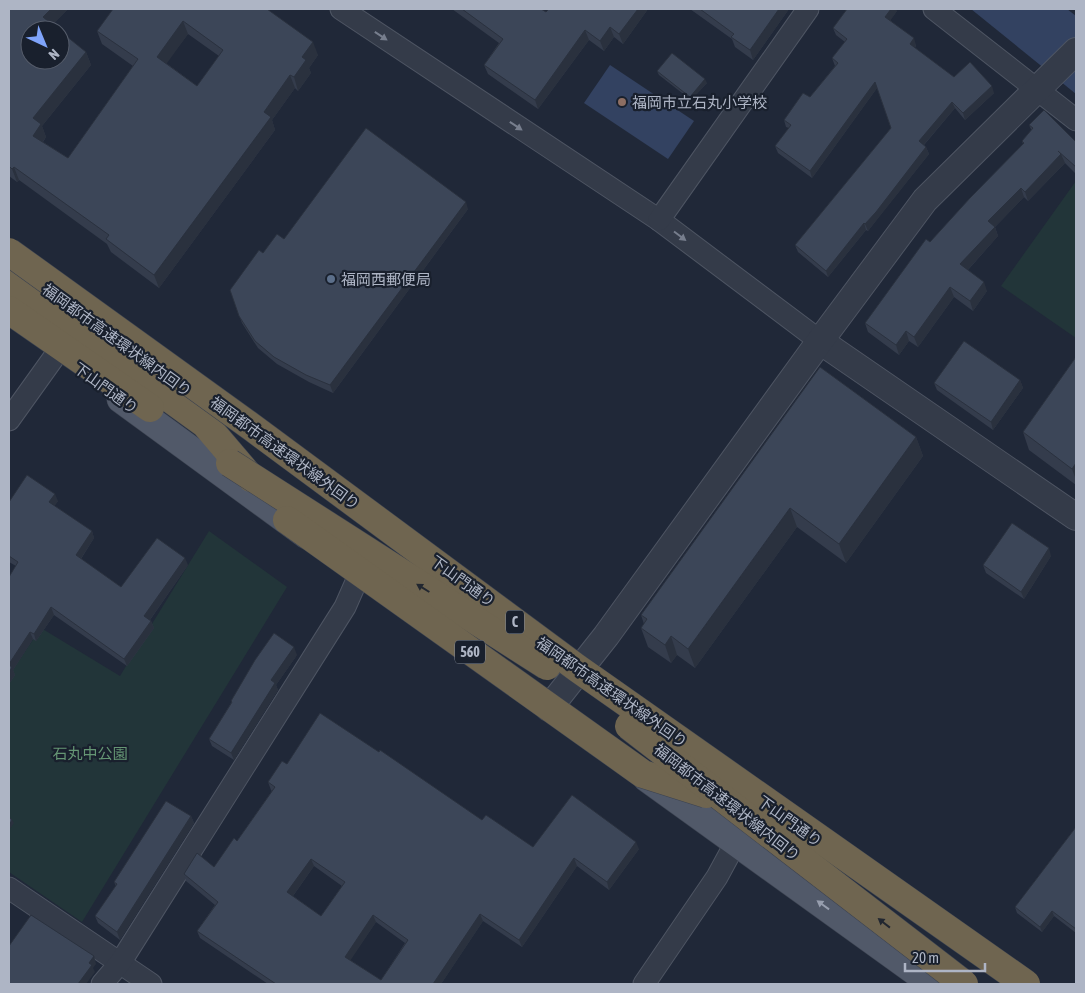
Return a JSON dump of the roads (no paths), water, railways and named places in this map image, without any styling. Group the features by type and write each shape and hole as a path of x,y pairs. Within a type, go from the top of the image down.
{"highway":[{"name":"福岡都市高速環状線外回り","path":"9,250 570,662 1026,984"},
{"name":"福岡都市高速環状線内回り","path":"9,261 412,553 574,674 964,984"},
{"path":"9,282 205,424 287,520 643,774 798,823"},
{"path":"9,310 230,463 574,674"}],"main road":[{"name":"下山門通り","path":"9,250 102,314 574,674 1015,984"},
{"name":"下山門通り","path":"9,317 360,573 934,984"}],"street":[{"path":"341,9 659,220 820,341 1076,517"},
{"path":"659,220 808,9"},
{"path":"934,9 1038,88 1076,120"},
{"path":"549,708 574,674 606,636 925,200 1076,51"},
{"path":"9,420 57,353"},
{"path":"102,984 120,963 346,606 360,573"},
{"path":"644,984 717,877 736,842"},
{"path":"9,888 151,984"}],"water":[{"path":"971,9 1067,9 1076,16 1076,94"},
{"path":"610,65 694,121 668,159 584,103"}],"place":[{"name":"福岡市立石丸小学校","path":"622,102"},
{"name":"福岡西郵便局","path":"331,279"}],"park label":[{"name":"石丸中公園","path":"90,753"}]}
